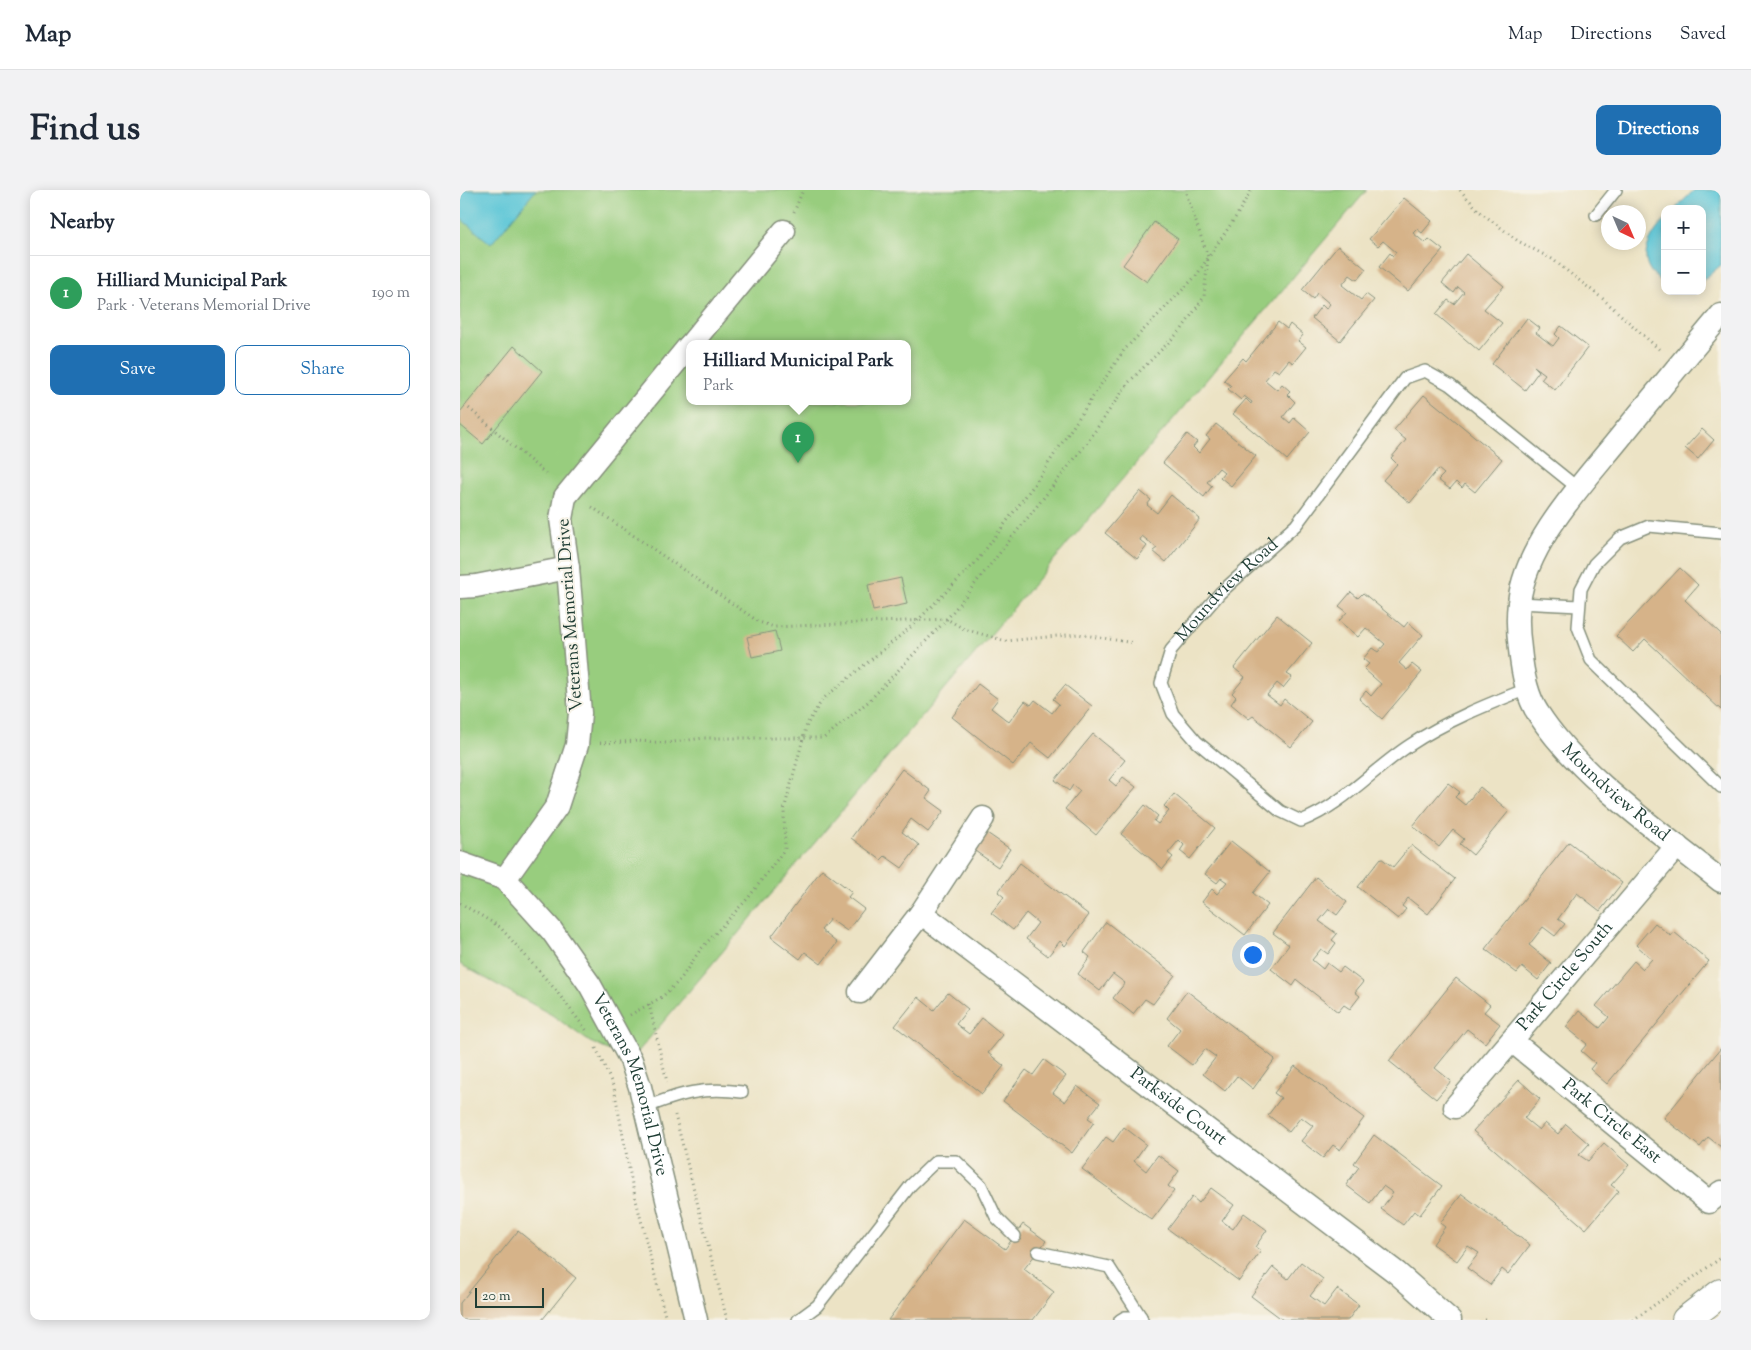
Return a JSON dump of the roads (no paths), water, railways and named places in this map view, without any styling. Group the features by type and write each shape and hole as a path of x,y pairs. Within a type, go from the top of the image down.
{"main road":[{"path":"1686,1320 1721,1293"}],"street":[{"name":"Veterans Memorial Drive","path":"694,340 788,222"},
{"name":"Moundview Road","path":"1721,315 1558,514 1536,551 1519,603 1521,662 1527,689 1537,712 1550,730 1596,779 1721,881"},
{"name":"Veterans Memorial Drive","path":"505,879 557,806 577,745 580,713 568,568 561,519 566,497 686,350"},
{"path":"460,587 476,586 568,568"},
{"path":"860,992 922,913 984,818"},
{"name":"Park Circle South","path":"1455,1108 1677,846"},
{"name":"Veterans Memorial Drive","path":"460,863 505,879 552,931 590,985 631,1060 696,1320"},
{"name":"Parkside Court","path":"922,913 1397,1273 1436,1312 1450,1320"},
{"name":"Park Circle East","path":"1512,1041 1715,1197"}],"lane":[{"path":"1596,215 1616,190"},
{"name":"Moundview Road","path":"1527,689 1481,707 1411,744 1353,787 1336,803 1320,813 1300,821 1280,811 1197,742 1173,714 1161,683 1171,650 1220,593 1296,525 1405,378 1425,372 1450,385 1579,489"},
{"path":"1721,533 1649,526 1620,538 1594,564 1580,589 1578,627 1591,660 1721,787"},
{"path":"1519,603 1579,606"},
{"path":"644,1108 671,1098 716,1089 742,1092"},
{"path":"798,1320 817,1306 911,1185 936,1160 956,1162 981,1184 996,1217 1015,1236"},
{"path":"1038,1252 1109,1267 1142,1318"},
{"path":"1120,1320 1125,1316 1142,1318"}],"water":[{"path":"460,190 536,190 491,244 460,218"},
{"path":"1694,190 1721,190 1721,265 1706,278 1706,205 1679,205"},
{"path":"1661,224 1661,280 1651,272 1646,257 1649,243"}],"place":[{"name":"Hilliard Municipal Park","path":"798,463"}]}
